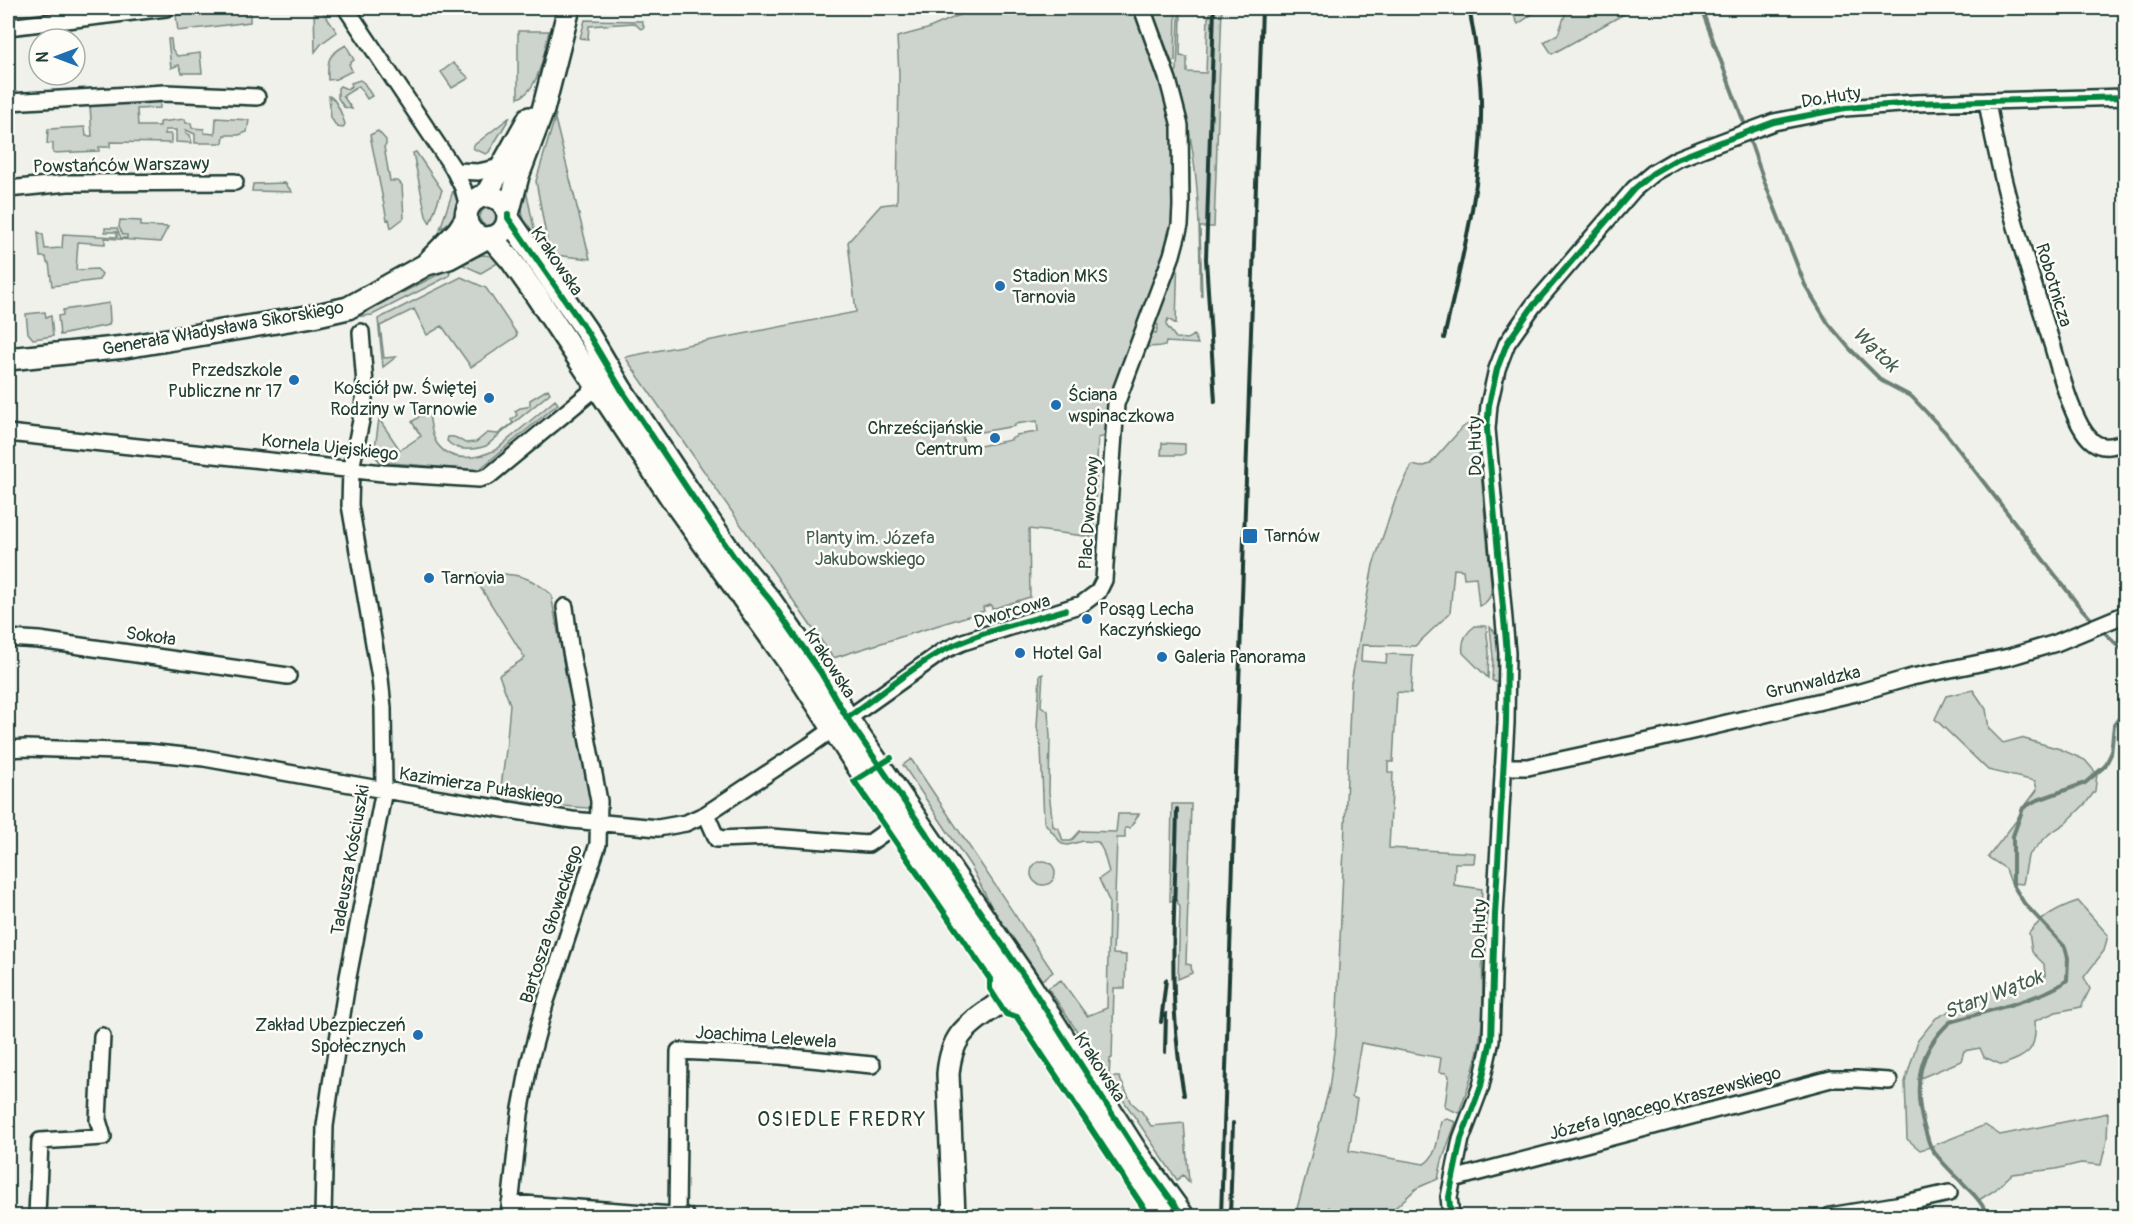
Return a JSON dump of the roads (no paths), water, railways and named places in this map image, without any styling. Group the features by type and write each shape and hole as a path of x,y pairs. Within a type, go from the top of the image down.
{"street":[{"path":"8,27 166,8"},
{"path":"346,8 477,204 472,232 489,238 503,230 508,216 518,176 543,110 563,37 568,8"},
{"name":"Plac Dworcowy","path":"1065,610 1082,604 1094,596 1104,580 1118,397 1167,270 1180,225 1182,178 1180,126 1168,80 1142,8"},
{"name":"Generała Władysława Sikorskiego","path":"427,264 458,231 477,204 525,126 538,96 551,78"},
{"path":"8,102 165,93 257,97"},
{"name":"Do Huty","path":"1451,1216 1449,1197 1461,1139 1481,1086 1491,1040 1495,915 1506,723 1507,653 1487,429 1489,405 1497,369 1507,343 1533,306 1634,189 1653,173 1677,159 1774,122 1845,108 1916,103 2126,97"},
{"name":"Robotnicza","path":"1986,101 2023,251 2078,420 2089,438 2097,445 2109,446 2126,442"},
{"path":"455,170 478,172 501,167"},
{"name":"Powstańców Warszawy","path":"8,189 68,183 235,182"},
{"path":"477,204 500,200 508,216"},
{"name":"Krakowska","path":"508,216 580,321 605,383"},
{"name":"Generała Władysława Sikorskiego","path":"8,359 124,347 348,309 427,264 449,258 489,238"},
{"name":"Krakowska","path":"489,238 511,260 605,383 674,502 803,682 840,723 1020,987 1183,1216"},
{"name":"Tadeusza Kościuszki","path":"323,1216 325,1126 331,1084 348,977 384,790 384,708 374,636 350,505 351,469 363,411 365,385 361,332"},
{"name":"Kornela Ujejskiego","path":"8,433 351,469 479,479 489,476 605,383"},
{"name":"Bartosza Głowackiego","path":"509,1210 520,1114 530,1060 545,1004 598,844 600,824 598,791 565,607"},
{"name":"Dworcowa","path":"840,723 933,657 953,646 1065,610"},
{"name":"Grunwaldzka","path":"1503,767 1528,767 1658,739 1860,692 1912,677 2009,657 2081,633 2120,617"},
{"name":"Sokoła","path":"8,638 39,640 288,676"},
{"name":"Krakowska","path":"840,723 896,824 1020,987 1162,1216"},
{"name":"Kazimierza Pułaskiego","path":"8,749 175,755 600,824 658,828 686,823 706,814 840,723"},
{"path":"706,814 717,839 771,837 868,844 896,824"},
{"path":"954,1216 948,1074 951,1054 960,1034 968,1025 1020,987"},
{"path":"37,1216 40,1141 103,1137 98,1120 102,1036"},
{"name":"Joachima Lelewela","path":"681,1216 679,1051 780,1056 872,1065"},
{"name":"Józefa Ignacego Kraszewskiego","path":"1454,1179 1831,1079 1889,1081"},
{"path":"1830,1216 1949,1193"},
{"path":"509,1210 681,1216"}],"waterway":[{"name":"Wątok","path":"1701,8 1746,128"},
{"name":"Wątok","path":"1748,135 1805,285 1828,323 1882,381 1912,397 1945,432 2079,606 2094,622"},
{"name":"Wątok","path":"2101,629 2126,653"},
{"name":"Stary Wątok","path":"1988,1216 1978,1199 1938,1158 1931,1147 1924,1127 1919,1097 1921,1070 1931,1045 1950,1022 2029,999 2067,980 2068,958 2065,947 2024,903 2013,885 2013,836 2023,808 2035,801 2085,783 2105,766 2111,754 2114,725 2126,709"}],"railway":[{"path":"1214,8 1206,259 1215,402"},
{"path":"1221,1216 1262,8"},
{"path":"1444,338 1474,200 1480,145 1479,76 1469,8"},
{"path":"1177,809 1174,988 1175,1024 1184,1095"},
{"path":"1161,1022 1166,980"},
{"path":"1165,1052 1166,1014"},
{"path":"1230,1216 1233,1123"}],"place":[{"name":"Stadion MKS Tarnovia","path":"1000,286"},
{"name":"Przedszkole Publiczne nr 17","path":"294,380"},
{"name":"Kościół pw. Świętej Rodziny w Tarnowie","path":"489,398"},
{"name":"Ściana wspinaczkowa","path":"1056,405"},
{"name":"Chrześcijańskie Centrum","path":"995,438"},
{"name":"Tarnów","path":"1250,536"},
{"name":"Tarnovia","path":"429,578"},
{"name":"Posąg Lecha Kaczyńskiego","path":"1087,619"},
{"name":"Hotel Gal","path":"1020,653"},
{"name":"Galeria Panorama","path":"1162,657"},
{"name":"Zakład Ubezpieczeń Społecznych","path":"418,1035"}],"district":[{"name":"OSIEDLE FREDRY","path":"842,1119"}],"park label":[{"name":"Planty im. Józefa Jakubowskiego","path":"870,548"}]}
